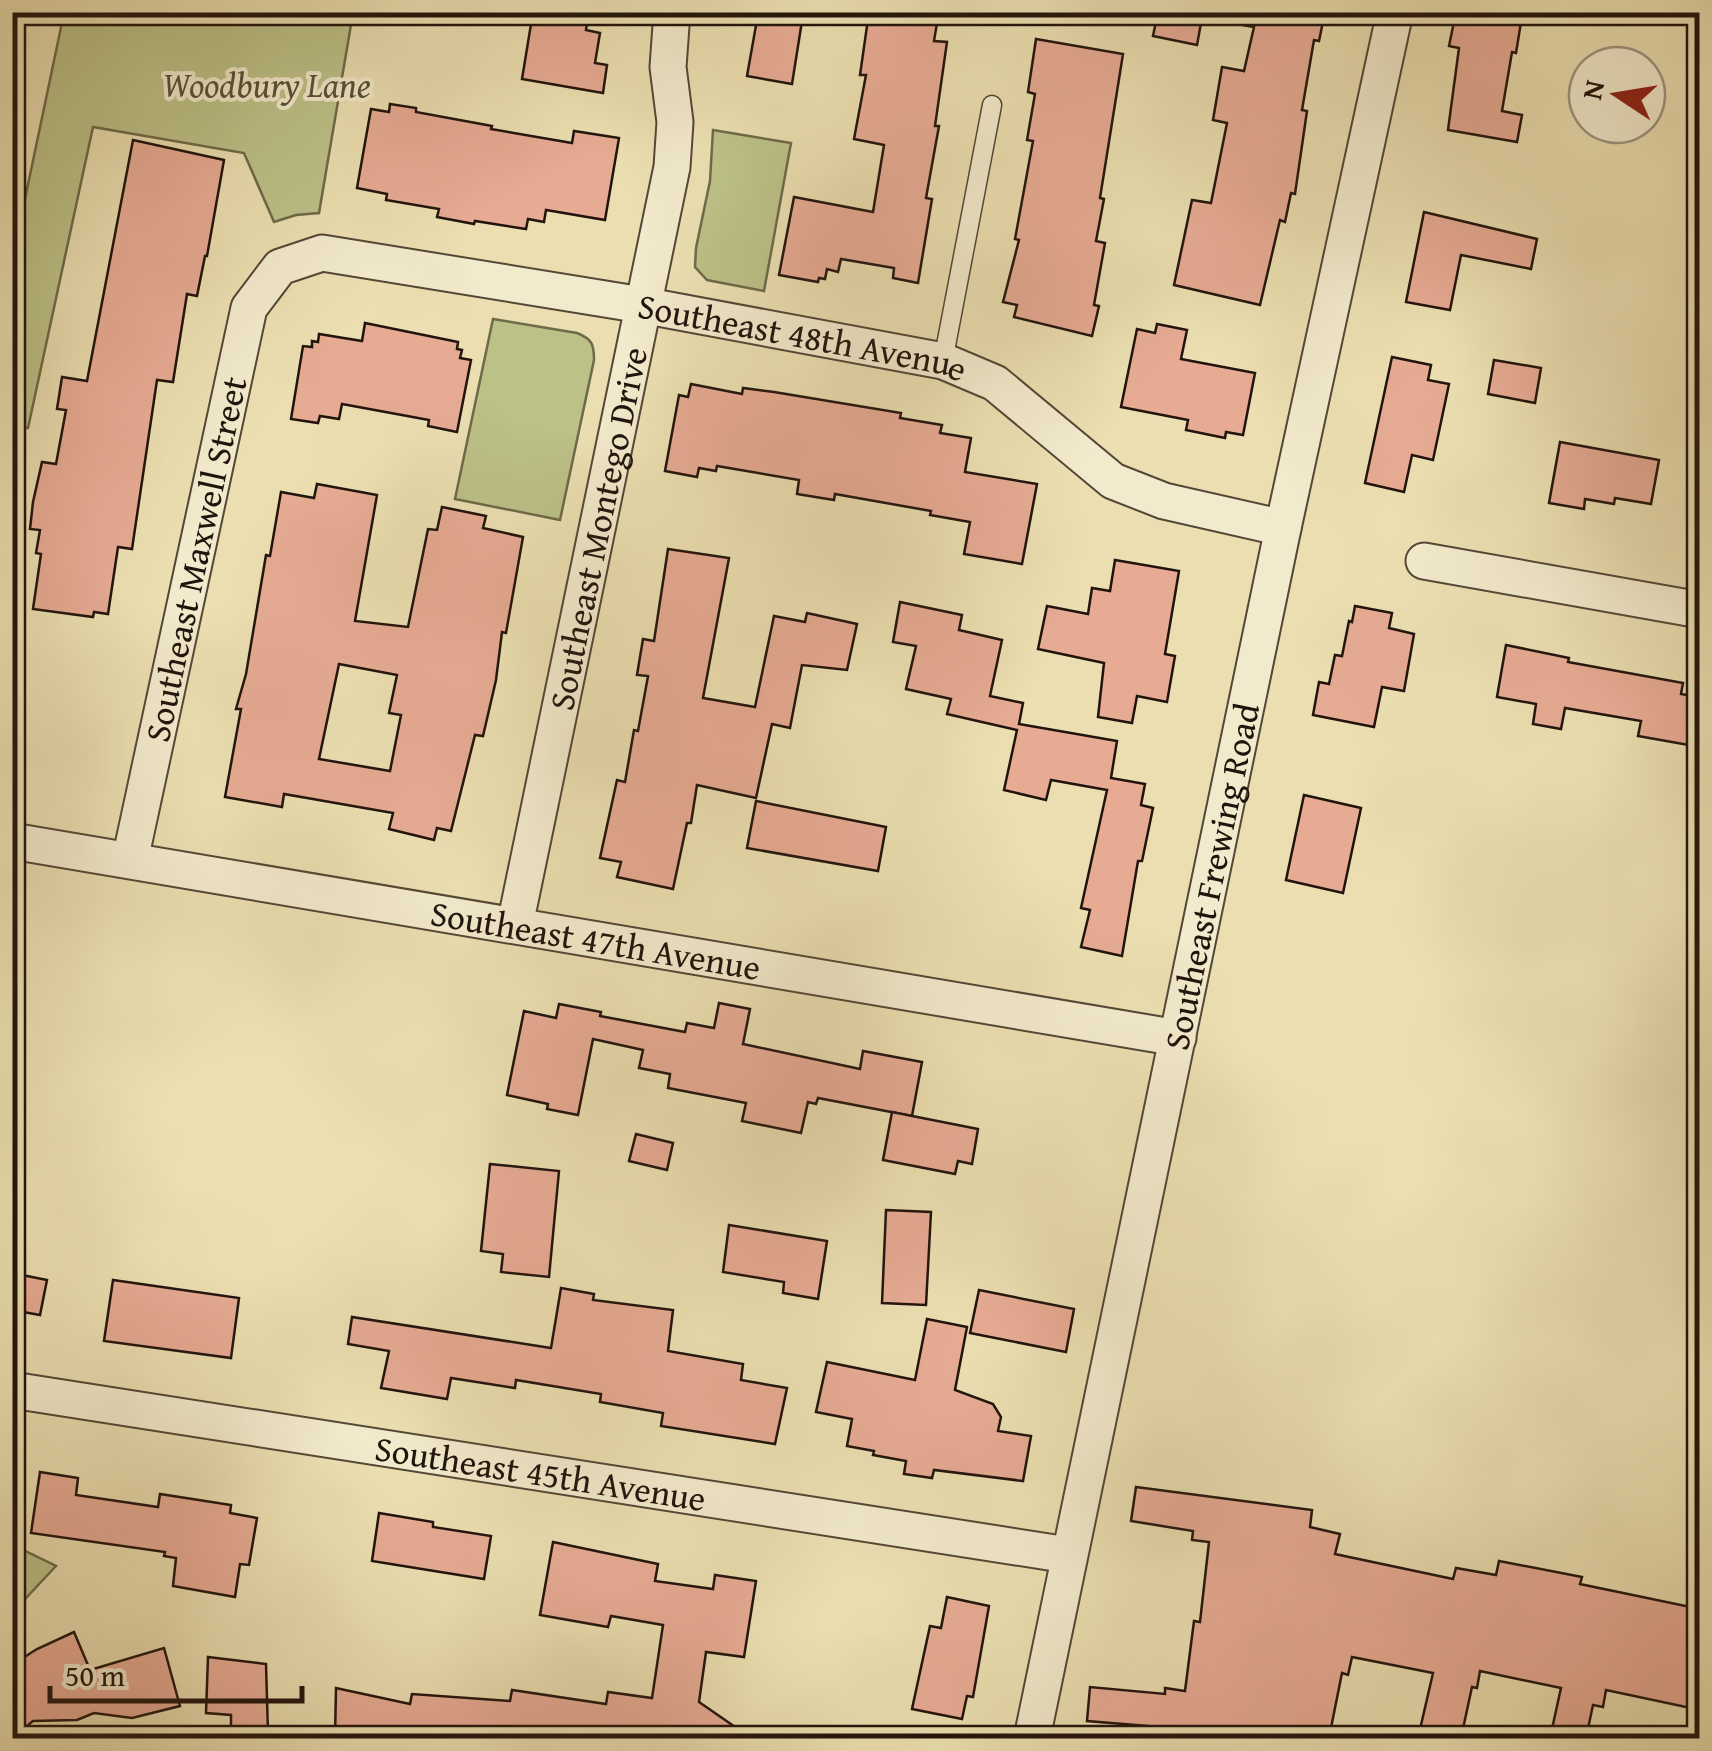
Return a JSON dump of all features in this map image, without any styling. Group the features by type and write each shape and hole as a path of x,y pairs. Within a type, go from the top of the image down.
{"street":[{"name":"Southeast Montego Drive","path":"515,925 672,167 674,122 668,67 672,12"},
{"name":"Southeast Frewing Road","path":"1032,1738 1283,528 1396,12"},
{"name":"Southeast 48th Avenue","path":"280,267 322,253 642,305 943,361 995,382 1113,481 1164,501 1283,528"},
{"name":"Southeast Maxwell Street","path":"130,860 249,308 280,267"},
{"path":"1424,561 1700,610"},
{"name":"Southeast 47th Avenue","path":"12,841 1178,1038"},
{"name":"Southeast 45th Avenue","path":"12,1390 1068,1556"}],"lane":[{"path":"943,361 992,104"}],"green space":[{"name":"Woodbury Lane","path":"64,13 353,13 319,213 274,222 244,153 93,127 28,428 13,425 13,256"},
{"path":"713,130 791,143 764,291 707,280 695,267 710,181"},
{"path":"493,319 577,333 593,346 594,360 560,520 455,499"},
{"path":"12,1545 56,1566 13,1612"}],"building":[{"path":"533,12 589,12 586,30 600,33 595,63 607,65 603,93 522,79"},
{"path":"869,12 938,17 934,41 947,42 935,126 939,126 926,198 932,199 918,283 893,278 894,268 841,259 838,272 827,269 825,279 819,278 818,282 779,275 794,197 873,212 884,145 854,139 866,75 860,75"},
{"path":"1158,12 1203,12 1197,45 1153,36"},
{"path":"1243,12 1325,12 1319,41 1314,40 1302,110 1307,111 1295,194 1291,193 1285,222 1280,220 1260,305 1174,285 1192,200 1211,203 1227,123 1213,120 1222,67 1244,71 1254,27 1242,25"},
{"path":"1456,12 1522,16 1502,111 1522,115 1517,142 1448,130 1459,48 1449,46"},
{"path":"758,14 802,21 792,84 747,76"},
{"path":"1036,39 1123,54 1100,198 1104,199 1096,241 1105,243 1092,336 1014,317 1017,305 1003,302 1019,240 1015,239 1033,141 1027,140 1035,94 1028,92"},
{"path":"390,104 492,126 491,129 572,143 574,131 619,138 605,220 546,210 544,222 528,219 526,229 475,221 474,224 437,217 439,209 386,200 387,194 357,188 371,109 389,112"},
{"path":"133,140 224,160 207,256 197,296 187,294 173,382 157,380 132,549 118,547 108,614 94,612 93,617 33,609 41,554 36,553 40,530 30,529 33,502 42,462 56,464 66,410 57,409 62,377 87,381"},
{"path":"1424,212 1537,239 1531,269 1461,255 1450,310 1406,302"},
{"path":"365,323 458,342 460,358 471,360 457,432 428,426 429,420 342,404 339,419 320,416 318,423 291,419 303,346 312,347 319,334 362,341"},
{"path":"1157,324 1187,330 1181,359 1255,373 1243,435 1226,432 1225,438 1186,430 1188,420 1121,407 1137,329 1155,333"},
{"path":"1392,357 1431,365 1428,380 1449,384 1433,460 1412,455 1404,492 1365,483"},
{"path":"1494,360 1541,368 1535,403 1488,394"},
{"path":"691,384 742,394 743,388 774,392 901,413 900,418 942,425 940,433 971,438 965,472 1037,484 1022,564 964,554 970,522 930,515 931,511 835,494 834,500 797,494 799,480 717,466 716,471 699,468 697,477 665,471 679,395 688,397"},
{"path":"1560,442 1659,460 1651,504 1615,498 1614,504 1585,499 1584,509 1549,503"},
{"path":"317,484 377,495 355,621 408,627 428,529 437,530 442,507 486,516 483,528 523,537 483,736 475,735 451,831 437,828 434,840 389,829 393,813 284,794 282,807 225,797 241,709 236,709 281,492 314,498","holes":["339,664 397,675 389,713 401,715 390,771 319,759"]},
{"path":"668,549 729,558 703,698 755,707 774,616 805,622 807,613 857,624 847,670 802,665 790,728 772,724 756,798 697,785 673,889 617,877 621,862 600,858 617,780 625,782 634,730 638,731 648,676 637,675 643,639 654,641"},
{"path":"1115,560 1179,571 1165,654 1175,656 1167,702 1137,696 1132,723 1098,717 1104,663 1038,649 1047,606 1088,614 1092,588 1110,591"},
{"path":"900,602 962,615 959,630 1002,640 990,696 1023,703 1019,724 1117,741 1111,778 1145,784 1141,805 1153,808 1142,861 1138,861 1122,956 1081,947 1090,910 1081,908 1107,790 1051,780 1046,800 1004,790 1017,730 947,714 951,699 906,689 916,646 893,642"},
{"path":"1355,606 1392,613 1389,628 1414,634 1404,691 1382,687 1374,727 1313,715 1319,682 1329,684 1335,655 1342,656"},
{"path":"1506,645 1569,658 1568,662 1683,683 1681,694 1700,697 1700,747 1638,736 1641,721 1565,708 1561,729 1533,724 1536,704 1497,697"},
{"path":"1304,795 1361,808 1343,893 1286,880"},
{"path":"756,801 886,827 878,871 747,848"},
{"path":"719,1003 750,1009 743,1044 860,1069 863,1051 922,1062 912,1116 818,1098 816,1104 808,1102 801,1133 742,1121 746,1103 668,1088 670,1074 639,1068 643,1050 593,1039 578,1115 507,1095 524,1011 556,1018 559,1004 685,1032 687,1023 714,1028"},
{"path":"892,1112 978,1129 972,1164 958,1161 955,1174 883,1160"},
{"path":"636,1134 673,1143 667,1170 629,1161"},
{"path":"490,1164 559,1171 549,1277 501,1272 503,1254 481,1251"},
{"path":"886,1210 931,1212 926,1305 882,1303"},
{"path":"729,1225 827,1241 818,1299 783,1293 784,1282 723,1272"},
{"path":"12,1273 47,1280 40,1315 12,1310"},
{"path":"113,1280 239,1298 231,1358 104,1341"},
{"path":"561,1288 594,1294 593,1300 673,1310 668,1351 743,1364 741,1380 787,1388 775,1444 661,1426 663,1413 600,1402 601,1394 516,1380 515,1388 451,1378 447,1399 381,1388 389,1351 348,1344 352,1317 551,1348"},
{"path":"979,1290 1074,1309 1066,1352 970,1333"},
{"path":"927,1319 967,1327 955,1390 993,1404 1001,1417 998,1431 1031,1436 1023,1481 934,1470 932,1478 904,1474 906,1461 847,1446 852,1419 816,1412 827,1362 915,1380"},
{"path":"40,1472 78,1478 76,1495 158,1507 160,1494 231,1505 230,1513 257,1518 249,1565 240,1564 235,1597 173,1586 176,1558 164,1556 165,1552 31,1533"},
{"path":"1136,1487 1312,1510 1310,1527 1340,1534 1335,1554 1453,1579 1456,1568 1496,1575 1499,1561 1582,1577 1580,1584 1700,1609 1700,1710 1606,1690 1603,1707 1593,1705 1586,1738 1550,1738 1561,1688 1480,1671 1477,1688 1472,1687 1461,1738 1418,1738 1433,1673 1352,1657 1348,1675 1342,1673 1329,1738 1222,1738 1160,1727 1087,1721 1090,1687 1165,1694 1165,1688 1185,1691 1194,1621 1200,1622 1209,1542 1192,1540 1193,1531 1131,1521"},
{"path":"379,1513 491,1536 484,1579 372,1561"},
{"path":"553,1542 658,1564 655,1581 713,1589 715,1575 756,1581 744,1657 706,1652 699,1702 751,1738 335,1738 336,1688 410,1704 412,1694 510,1701 512,1690 606,1704 608,1692 652,1698 663,1625 611,1616 608,1627 540,1615"},
{"path":"947,1597 989,1606 973,1697 967,1696 962,1719 912,1709 930,1626 941,1628"},
{"path":"74,1632 90,1670 164,1648 180,1706 132,1718 94,1713 77,1720 33,1721 12,1738 12,1665"},
{"path":"208,1657 266,1664 268,1733 231,1733 231,1715 206,1713"}]}
